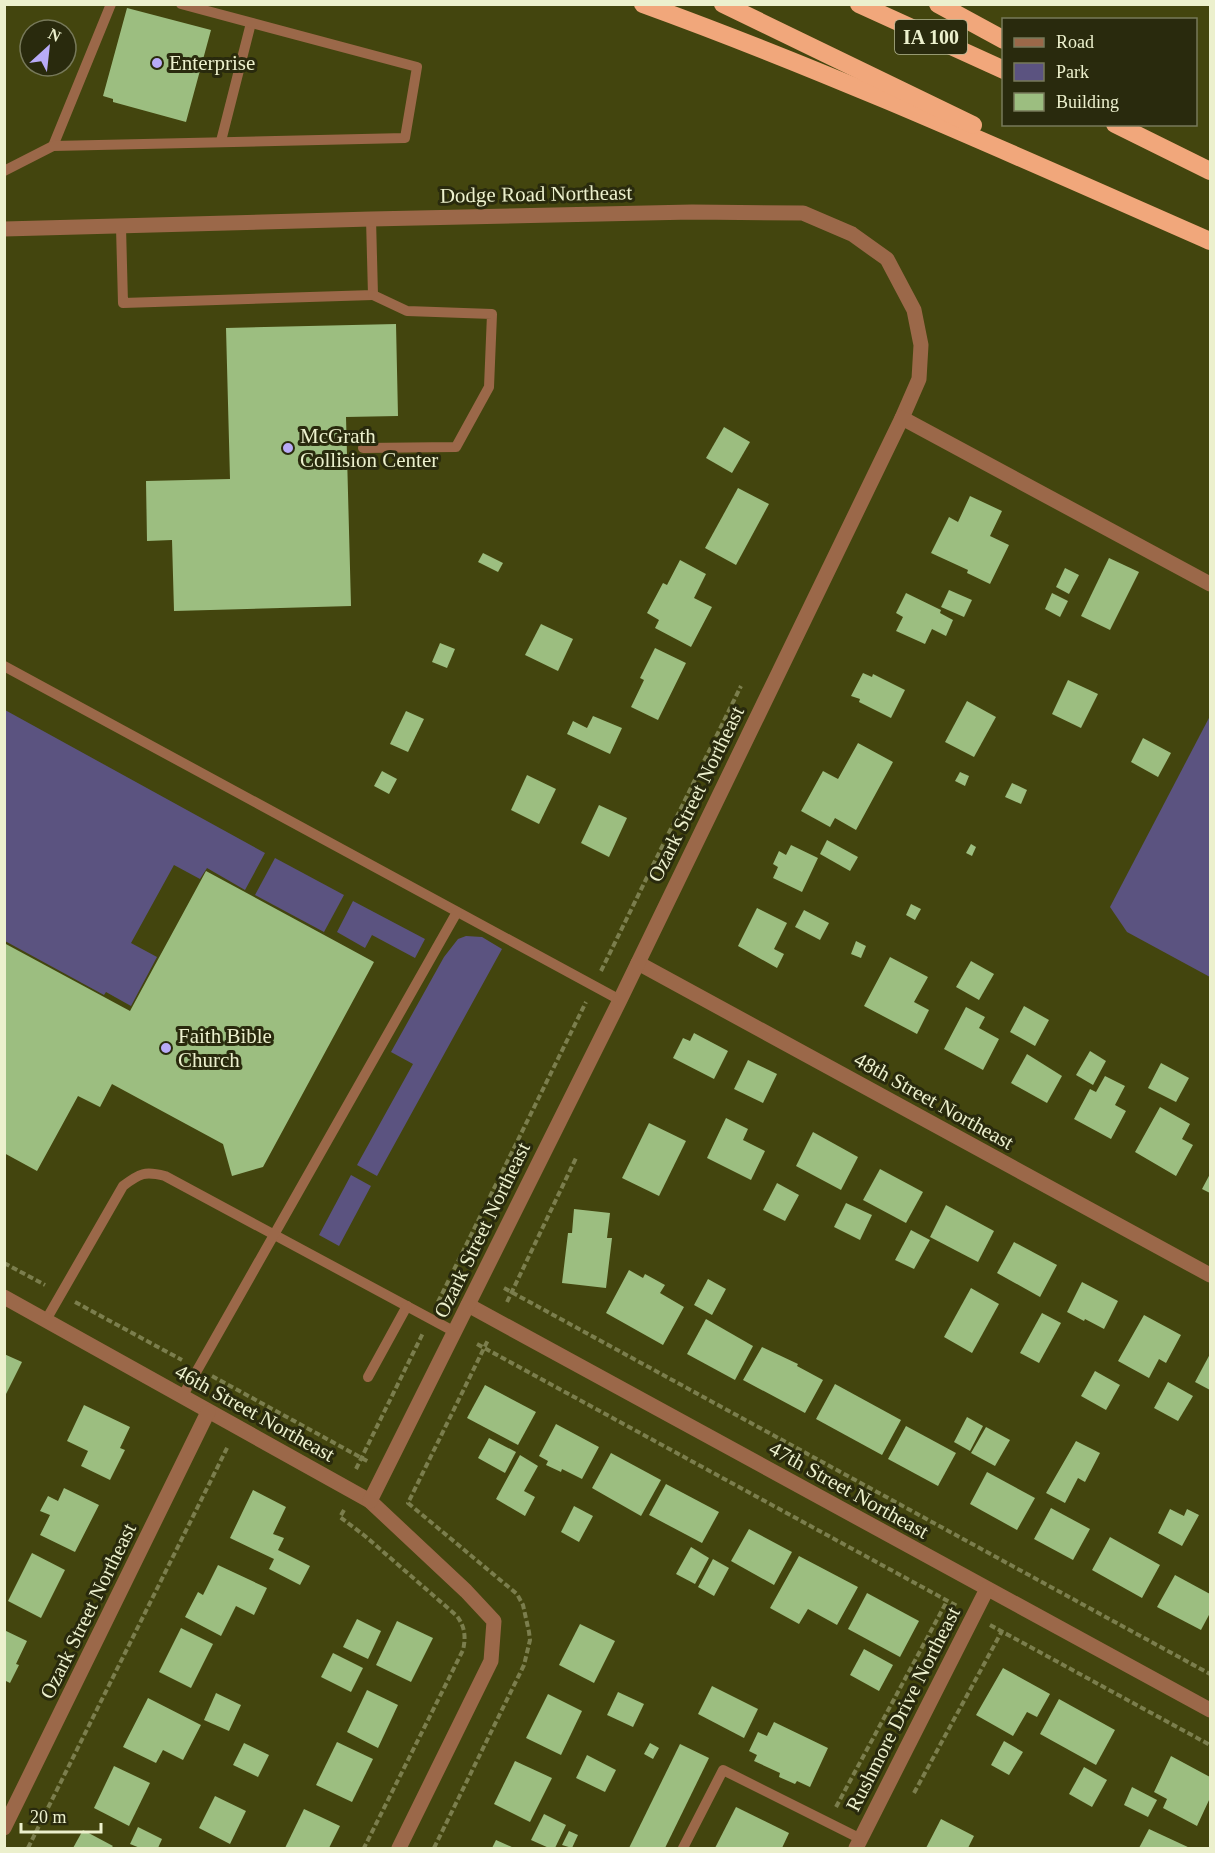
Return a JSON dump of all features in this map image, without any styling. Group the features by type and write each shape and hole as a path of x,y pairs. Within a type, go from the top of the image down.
{"highway":[{"path":"643,4 698,24 955,130 1210,241"},
{"name":"IA 100","path":"723,4 1210,236"},
{"name":"IA 100","path":"859,4 1002,69"},
{"path":"938,4 1002,39"},
{"path":"1119,126 1206,169"},
{"path":"1145,126 1206,169"}],"street":[{"name":"Dodge Road Northeast","path":"4,230 680,212 803,213 852,234 887,259 914,310 921,345 919,379 902,418"},
{"path":"902,418 1210,584"},
{"name":"Ozark Street Northeast","path":"370,1502 620,1000 902,418"},
{"name":"48th Street Northeast","path":"638,963 1210,1275"},
{"name":"46th Street Northeast","path":"4,1297 370,1502 466,1591 494,1621 491,1661 399,1848"},
{"name":"47th Street Northeast","path":"468,1305 1210,1710"},
{"name":"Ozark Street Northeast","path":"4,1828 208,1412"},
{"name":"Rushmore Drive Northeast","path":"859,1844 987,1589"}],"lane":[{"path":"53,146 111,4"},
{"path":"4,171 53,146 405,138 417,67 181,4"},
{"path":"221,141 251,23"},
{"path":"371,219 374,295"},
{"path":"121,227 123,303 374,295 407,310 492,314 489,387 456,447 363,448"},
{"path":"4,666 620,1000"},
{"path":"182,1397 457,912"},
{"path":"46,1320 123,1186 135,1177 150,1172 165,1176 454,1332"},
{"path":"368,1377 407,1306"},
{"path":"683,1848 723,1770 828,1821 859,1844"}],"path":[{"path":"358,1466 741,686"},
{"path":"507,1302 576,1158"},
{"path":"504,1288 1210,1674"},
{"path":"408,1503 489,1339"},
{"path":"477,1344 960,1608"},
{"path":"28,1848 228,1446"},
{"path":"340,1518 365,1536 457,1616 465,1635 462,1650 364,1848"},
{"path":"828,1821 947,1601"},
{"path":"990,1625 1210,1745"},
{"path":"914,1793 1002,1631"}],"green space":[{"path":"5,710 265,853 245,890 207,868 200,879 174,865 131,943 157,957 131,1006 106,992 104,995 5,941"},
{"path":"1210,716 1210,977 1127,932 1110,907"},
{"path":"275,858 344,895 324,932 255,895"},
{"path":"353,901 425,939 415,958 372,935 365,948 337,932"},
{"path":"466,936 482,937 502,949 377,1176 357,1165 413,1064 391,1052 444,957 458,939"},
{"path":"351,1175 371,1186 339,1246 319,1235"}],"building":[{"name":"Enterprise","path":"127,8 211,30 186,122 113,102 113,99 103,96"},
{"name":"McGrath Collision Center","path":"396,324 398,416 346,417 351,606 174,611 172,540 147,541 146,481 230,479 226,328"},
{"path":"724,427 750,442 732,473 706,458"},
{"path":"738,488 769,504 736,565 705,548"},
{"path":"970,496 1002,511 990,536 1009,545 990,584 967,573 968,570 931,553 949,517 958,522"},
{"path":"483,553 503,563 498,572 478,562"},
{"path":"1109,558 1139,572 1110,630 1081,616"},
{"path":"680,560 706,574 694,598 712,607 691,647 655,628 659,620 647,613 663,583 667,585"},
{"path":"1065,568 1079,575 1069,594 1056,587"},
{"path":"949,590 972,600 964,617 941,607"},
{"path":"906,593 941,610 940,613 953,620 946,636 932,629 925,644 896,631 903,617 896,613"},
{"path":"1052,593 1068,601 1060,617 1045,609"},
{"path":"541,624 573,639 558,671 525,655"},
{"path":"440,643 455,649 447,668 432,662"},
{"path":"655,648 686,663 658,720 631,707 644,680 640,678"},
{"path":"863,673 872,677 873,674 905,690 891,718 851,696"},
{"path":"1068,680 1098,694 1081,728 1052,714"},
{"path":"967,701 996,717 974,757 945,742"},
{"path":"406,711 424,719 408,752 390,744"},
{"path":"593,716 622,728 610,754 567,734 573,721 587,728"},
{"path":"1143,738 1171,753 1158,777 1131,762"},
{"path":"858,743 893,762 856,830 835,818 830,827 801,811 823,771 838,779"},
{"path":"382,771 397,779 389,794 374,786"},
{"path":"960,772 969,776 965,786 955,781"},
{"path":"527,775 556,789 539,824 511,810"},
{"path":"1012,783 1027,790 1021,804 1005,797"},
{"path":"599,805 627,818 609,857 581,843"},
{"path":"827,840 858,857 850,871 820,854"},
{"path":"971,844 976,847 972,856 966,853"},
{"path":"791,845 818,858 802,892 773,878 778,867 773,864 779,851 786,855"},
{"name":"Faith Bible Church","path":"206,871 374,962 263,1167 232,1176 223,1144 112,1084 100,1107 78,1096 37,1171 4,1153 4,943 130,1011"},
{"path":"911,904 921,909 915,920 906,915"},
{"path":"757,908 787,923 774,949 784,954 777,968 738,946"},
{"path":"804,910 829,923 820,940 795,927"},
{"path":"856,941 866,946 861,958 851,954"},
{"path":"890,957 928,977 914,1002 929,1010 917,1034 864,1006"},
{"path":"971,961 994,974 979,1000 956,987"},
{"path":"1024,1006 1049,1020 1035,1046 1010,1032"},
{"path":"966,1007 985,1017 979,1028 999,1039 983,1070 944,1049"},
{"path":"694,1033 728,1051 714,1079 673,1058 683,1038 690,1041"},
{"path":"1090,1051 1106,1061 1093,1085 1076,1075"},
{"path":"1027,1054 1062,1076 1047,1103 1011,1083"},
{"path":"748,1060 777,1074 763,1103 734,1089"},
{"path":"1161,1063 1189,1078 1176,1102 1148,1088"},
{"path":"1105,1076 1125,1086 1115,1105 1126,1111 1111,1139 1074,1119 1090,1089 1096,1092"},
{"path":"1160,1107 1190,1124 1182,1139 1193,1145 1176,1176 1135,1152"},
{"path":"726,1118 748,1129 743,1140 765,1151 751,1180 707,1158"},
{"path":"649,1123 686,1141 659,1196 622,1178"},
{"path":"813,1132 858,1157 841,1190 796,1166"},
{"path":"880,1169 923,1192 906,1223 863,1200"},
{"path":"1210,1174 1210,1193 1202,1189"},
{"path":"777,1183 799,1195 785,1221 763,1210"},
{"path":"846,1203 872,1215 860,1240 834,1227"},
{"path":"946,1205 994,1231 978,1262 930,1237"},
{"path":"574,1209 610,1213 607,1238 612,1238 606,1288 562,1283 568,1233 572,1233"},
{"path":"911,1230 930,1240 914,1269 895,1260"},
{"path":"1014,1242 1057,1265 1040,1297 997,1273"},
{"path":"629,1270 643,1278 645,1274 665,1285 660,1293 684,1307 663,1345 606,1313"},
{"path":"708,1279 726,1289 712,1315 694,1305"},
{"path":"1082,1282 1118,1301 1104,1329 1067,1312"},
{"path":"971,1288 999,1304 972,1353 944,1337"},
{"path":"1042,1313 1061,1323 1039,1363 1020,1353"},
{"path":"1144,1315 1181,1335 1166,1363 1159,1359 1149,1378 1118,1361"},
{"path":"706,1319 753,1346 735,1380 687,1354"},
{"path":"762,1347 798,1364 797,1366 823,1380 805,1413 743,1380"},
{"path":"4,1354 22,1362 4,1398"},
{"path":"1210,1354 1210,1390 1195,1382"},
{"path":"1095,1371 1120,1385 1106,1410 1081,1396"},
{"path":"1168,1382 1193,1396 1178,1421 1154,1408"},
{"path":"835,1384 901,1420 882,1455 816,1419"},
{"path":"485,1385 536,1412 518,1445 467,1418"},
{"path":"84,1405 130,1427 120,1448 125,1450 110,1480 81,1466 88,1451 67,1441"},
{"path":"967,1417 983,1426 970,1451 954,1442"},
{"path":"556,1424 599,1447 582,1479 562,1469 561,1472 546,1465 548,1461 539,1456"},
{"path":"906,1426 956,1453 938,1486 888,1459"},
{"path":"986,1427 1010,1440 995,1466 971,1453"},
{"path":"489,1438 516,1452 505,1473 478,1458"},
{"path":"1076,1441 1100,1453 1085,1482 1078,1478 1065,1503 1046,1493"},
{"path":"611,1453 661,1480 641,1516 592,1488"},
{"path":"520,1455 538,1466 524,1491 535,1497 525,1516 496,1499"},
{"path":"987,1472 1035,1498 1017,1530 970,1504"},
{"path":"666,1484 719,1512 702,1543 649,1515"},
{"path":"64,1488 99,1505 75,1552 40,1535 50,1515 40,1511 48,1496 58,1501"},
{"path":"253,1490 286,1507 273,1534 284,1538 278,1550 310,1566 300,1585 269,1569 274,1559 230,1538"},
{"path":"574,1506 593,1516 579,1542 561,1532"},
{"path":"1051,1508 1090,1529 1073,1560 1034,1539"},
{"path":"1170,1509 1184,1516 1187,1509 1199,1515 1182,1546 1158,1533"},
{"path":"749,1529 792,1552 774,1585 731,1561"},
{"path":"1110,1537 1160,1565 1142,1598 1092,1570"},
{"path":"691,1547 709,1558 695,1584 676,1574"},
{"path":"32,1553 65,1570 41,1618 8,1601"},
{"path":"799,1556 858,1587 837,1625 808,1609 799,1624 770,1608"},
{"path":"713,1559 729,1568 714,1596 698,1587"},
{"path":"218,1565 267,1588 254,1615 236,1606 221,1636 185,1617 198,1592 203,1595"},
{"path":"1175,1575 1210,1594 1210,1613 1201,1630 1157,1607"},
{"path":"867,1593 919,1621 900,1657 848,1629"},
{"path":"357,1619 381,1631 368,1659 343,1647"},
{"path":"397,1621 433,1638 411,1682 376,1665"},
{"path":"580,1624 615,1641 594,1683 559,1665"},
{"path":"181,1628 213,1644 191,1688 159,1672"},
{"path":"4,1630 27,1641 10,1683 4,1680"},
{"path":"864,1649 893,1665 879,1691 850,1675"},
{"path":"333,1653 363,1668 351,1692 321,1677"},
{"path":"1003,1668 1050,1694 1037,1717 1027,1712 1013,1736 976,1715"},
{"path":"712,1686 758,1709 744,1738 698,1714"},
{"path":"367,1690 398,1705 378,1748 347,1732"},
{"path":"618,1692 644,1704 633,1727 607,1715"},
{"path":"216,1693 241,1705 229,1731 204,1720"},
{"path":"548,1694 582,1711 561,1755 526,1738"},
{"path":"148,1698 201,1725 183,1760 163,1750 156,1763 123,1747"},
{"path":"1059,1699 1115,1730 1096,1765 1040,1734"},
{"path":"774,1722 828,1748 810,1787 779,1777 780,1773 754,1761 757,1755 749,1751 758,1732 767,1736"},
{"path":"1004,1741 1023,1752 1009,1775 991,1765"},
{"path":"337,1742 373,1759 352,1802 316,1785"},
{"path":"244,1743 269,1755 258,1777 233,1765"},
{"path":"650,1743 659,1748 653,1759 644,1754"},
{"path":"680,1744 709,1758 665,1848 629,1848"},
{"path":"587,1755 616,1770 605,1792 576,1778"},
{"path":"1171,1756 1210,1777 1210,1798 1197,1826 1163,1808 1167,1799 1154,1792"},
{"path":"515,1761 552,1778 530,1822 494,1804"},
{"path":"114,1766 150,1783 129,1826 94,1808"},
{"path":"1084,1767 1107,1780 1092,1807 1069,1794"},
{"path":"1132,1787 1157,1800 1148,1817 1124,1805"},
{"path":"215,1796 246,1811 230,1844 199,1828"},
{"path":"736,1807 789,1833 782,1848 715,1848"},
{"path":"304,1809 340,1826 329,1848 285,1848"},
{"path":"544,1814 566,1825 555,1848 549,1848 531,1840"},
{"path":"941,1819 974,1836 968,1848 926,1848"},
{"path":"138,1827 162,1839 158,1848 140,1848 130,1844"},
{"path":"1149,1829 1190,1848 1139,1848"},
{"path":"83,1830 113,1846 111,1848 73,1848"},
{"path":"569,1831 578,1835 572,1848 562,1845"},
{"path":"496,1840 514,1848 492,1848"}],"place":[{"name":"Enterprise","path":"157,63"},
{"name":"McGrath Collision Center","path":"288,448"},
{"name":"Faith Bible Church","path":"166,1048"}]}
